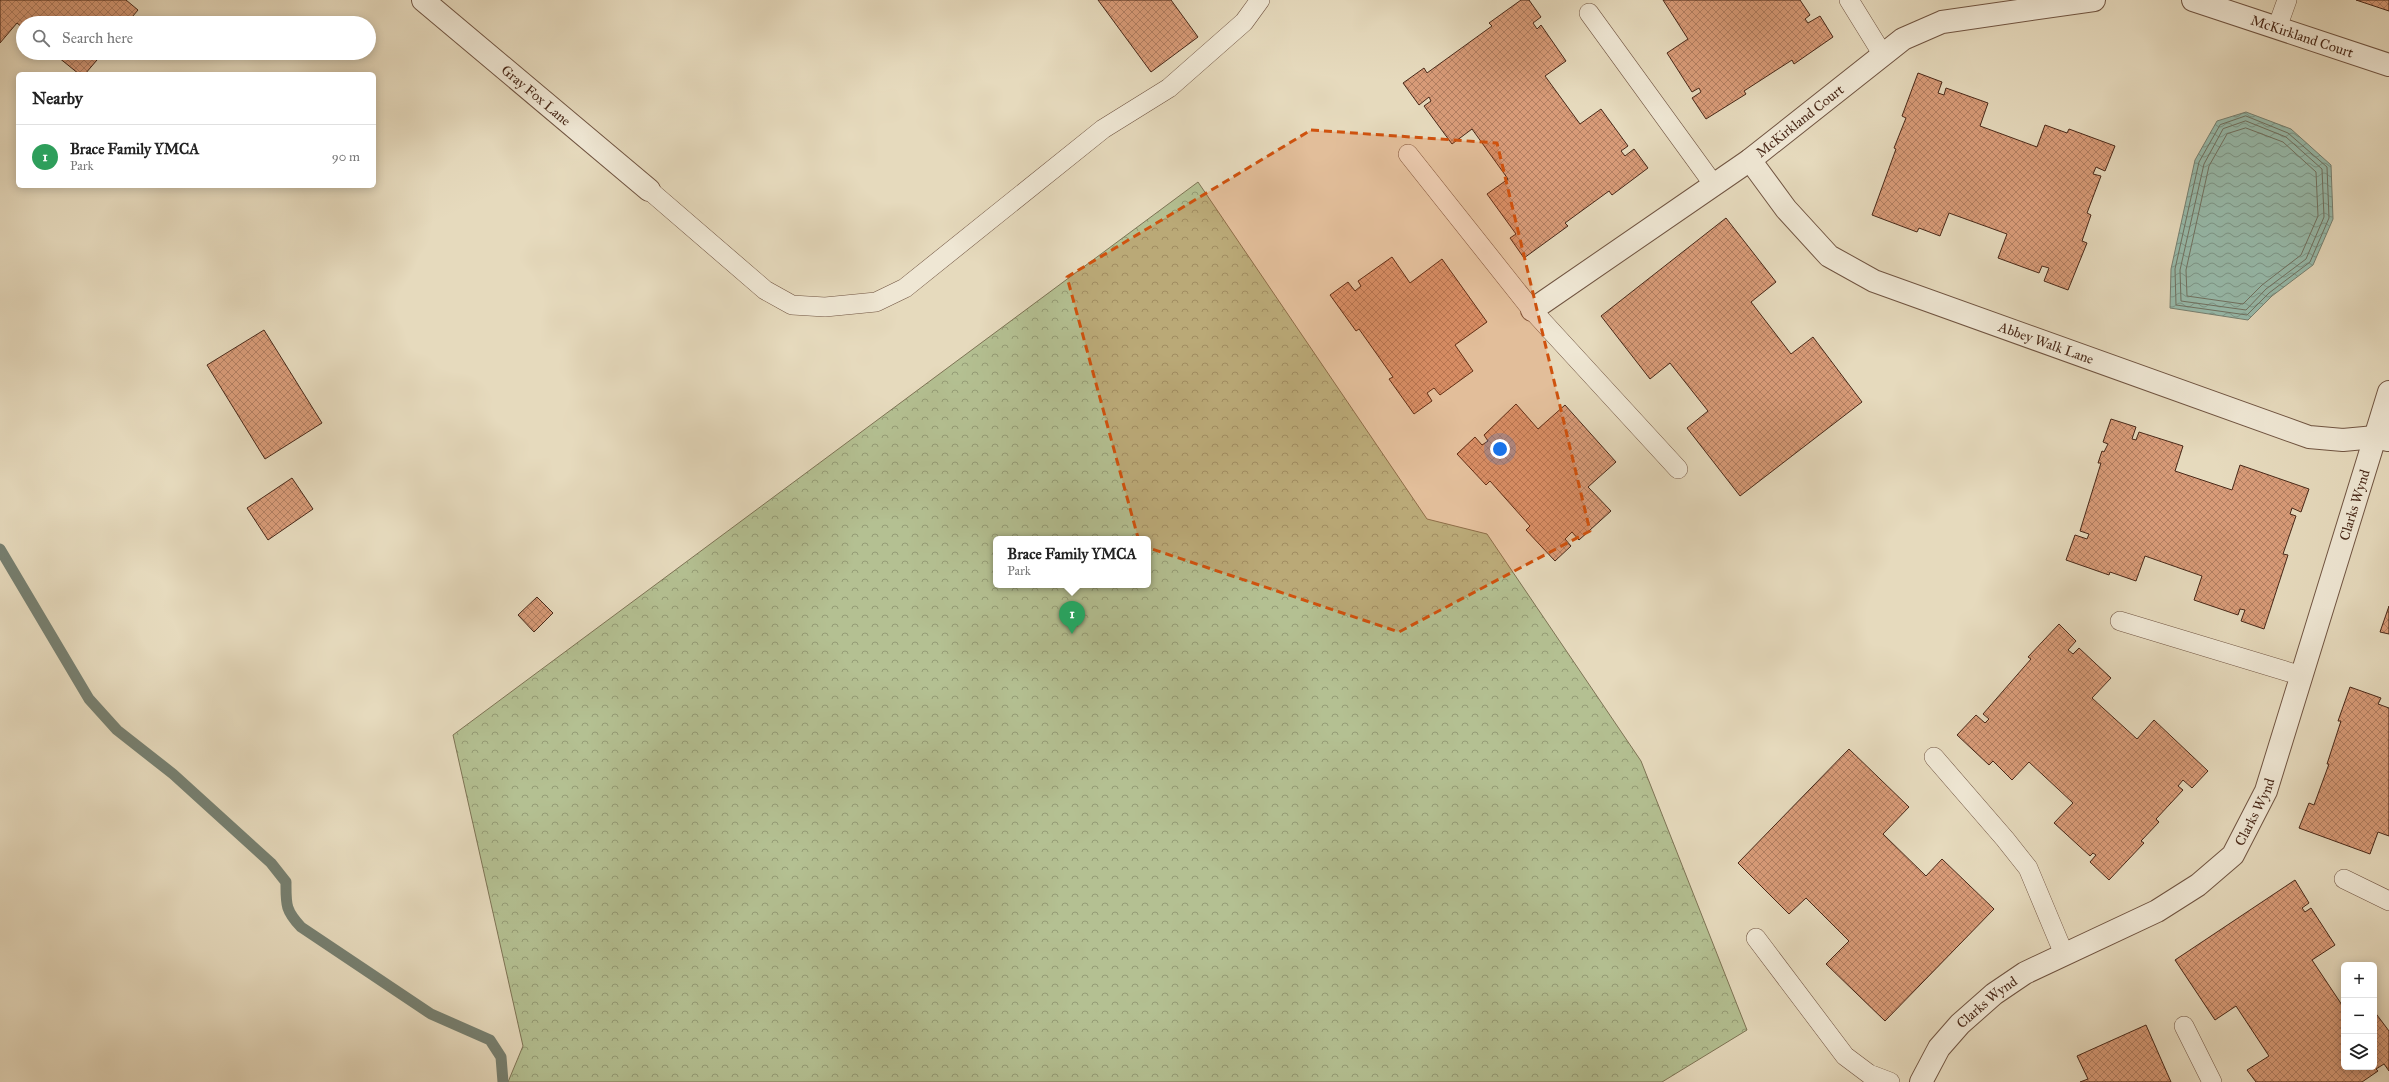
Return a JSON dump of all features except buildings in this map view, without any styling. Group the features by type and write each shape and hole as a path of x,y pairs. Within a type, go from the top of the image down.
{"street":[{"name":"Gray Fox Lane","path":"423,0 649,190"},
{"name":"McKirkland Court","path":"2193,0 2389,65"},
{"name":"McKirkland Court","path":"1532,310 1750,160 1903,39 1942,22 2085,1"},
{"name":"Abbey Walk Lane","path":"1750,160 1786,209 1829,256 1874,281 2309,437 2343,440 2382,438"},
{"name":"Clarks Wynd","path":"1921,1082 1938,1048 1994,994 2025,972 2157,910 2198,885 2233,855 2266,791 2302,676 2382,438 2389,392"}],"lane":[{"path":"649,190 764,290 792,305 825,308 876,302 905,288 1102,129 1169,88 1244,22 1260,0"},
{"path":"1849,0 1883,55"},
{"path":"2277,28 2287,0"},
{"path":"1589,14 1714,185"},
{"path":"1408,154 1532,310 1678,469"},
{"path":"2120,621 2302,676"},
{"path":"1934,758 2005,839 2028,868 2064,954"},
{"path":"2344,880 2389,901"},
{"path":"1756,938 1844,1056 1869,1074 1890,1082"},
{"path":"2184,1026 2212,1082"}],"highlighted area":[{"path":"1311,130 1497,143 1590,531 1399,632 1140,545 1067,277"}],"green space":[{"path":"1198,182 1427,519 1487,534 1641,761 1747,1030 1662,1082 508,1082 523,1046 453,735"}],"water":[{"path":"2246,112 2291,129 2331,165 2333,219 2313,265 2272,296 2248,320 2170,308 2171,269 2195,160 2217,121"}],"waterway":[{"path":"0,549 89,699 117,730 173,774 271,863 286,882 286,896 289,911 301,927 431,1014 490,1040 501,1057 503,1082"}],"place":[{"name":"Brace Family YMCA","path":"1072,634"}]}
